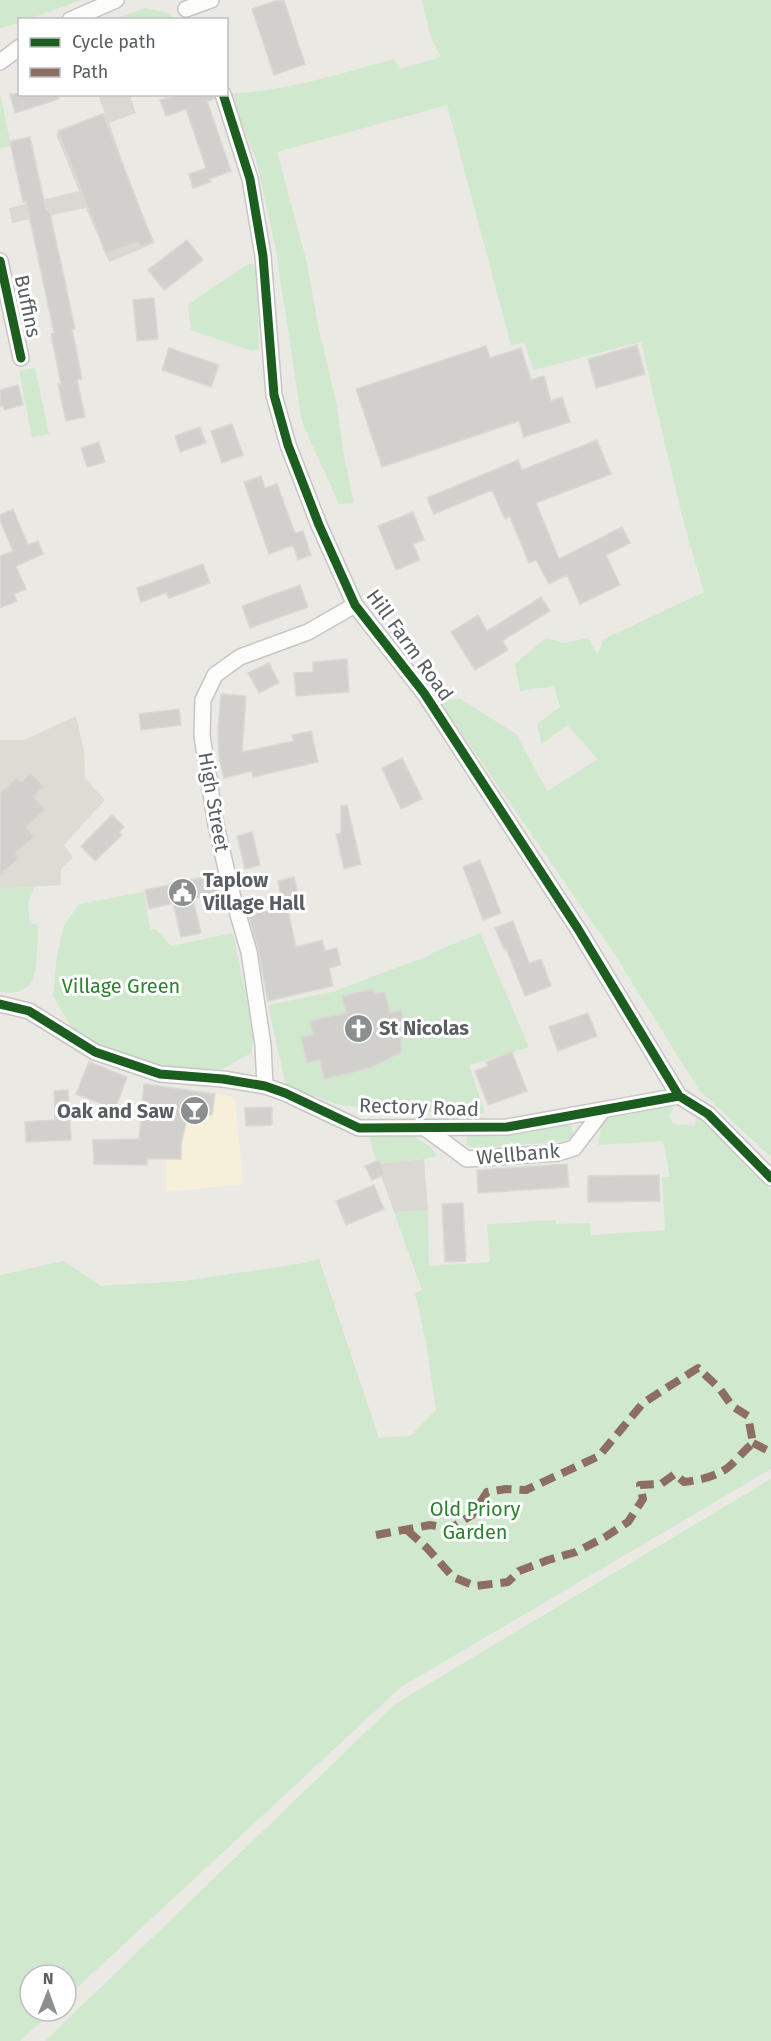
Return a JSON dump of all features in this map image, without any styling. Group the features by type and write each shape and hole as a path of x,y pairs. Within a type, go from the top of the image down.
{"street":[{"path":"75,18 116,0"},
{"path":"186,10 210,0"},
{"path":"0,62 18,48"},
{"name":"Hill Farm Road","path":"224,96 250,179 264,264 274,395 288,445 356,605 424,693 578,929 680,1096"},
{"name":"Buffins","path":"0,261 21,358"},
{"name":"High Street","path":"265,1086 263,1045 249,952 232,894 214,814 202,736 203,700 215,675 240,657 308,633 356,605"},
{"name":"Rectory Road","path":"0,1004 29,1011 95,1052 160,1074 223,1079 265,1086 359,1128 507,1127 680,1096"},
{"path":"680,1096 708,1114 771,1178"},
{"name":"Wellbank","path":"425,1128 467,1159 557,1153 574,1148 603,1110"}],"shaded area":[{"path":"98,96 130,96 136,113 109,123 142,215 155,243 109,262 86,208 12,223 9,208 79,191 56,134 105,113"},
{"path":"76,716 84,751 85,778 105,800 64,845 73,858 61,869 61,885 0,889 0,740 24,740"},
{"path":"179,1088 235,1097 243,1184 166,1192 166,1138 175,1137"},
{"path":"424,1159 428,1211 394,1212 377,1164"}],"green space":[{"path":"0,0 81,0 32,18 18,18 18,23 0,28"},
{"path":"422,0 771,0 771,1157 699,1090 615,955 438,699 461,699 516,734 547,791 598,759 567,725 542,744 537,724 560,707 554,686 520,691 515,664 546,638 565,643 588,638 597,654 604,639 704,592 682,516 641,342 534,370 524,343 511,345 447,105 277,152 306,259 319,330 336,401 354,503 339,504 302,422 275,245 256,159 229,94 292,86 394,59 399,69 441,57 431,38"},
{"path":"145,8 169,13 172,18 117,18"},
{"path":"0,93 11,146 0,148"},
{"path":"248,264 253,264 256,269 259,349 252,351 191,330 188,305"},
{"path":"35,368 49,434 32,437 19,371"},
{"name":"Village Green","path":"34,887 28,904 30,924 37,924 38,931 33,978 30,984 19,991 0,992 0,889"},
{"name":"Village Green","path":"144,892 150,929 156,929 171,946 233,933 254,1036 251,1053 223,1069 168,1067 121,1056 76,1035 53,996 57,955 64,926 79,904"},
{"path":"480,933 529,1047 469,1065 485,1113 381,1111 337,1104 286,1086 268,1005 332,992 431,955"},
{"name":"Old Priory Garden","path":"627,1100 672,1105 673,1109 669,1116 673,1124 695,1126 697,1112 771,1190 771,1469 401,1687 78,1987 78,1963 18,1963 18,2023 39,2023 20,2041 0,2041 0,1275 64,1261 101,1286 183,1281 319,1259 379,1438 410,1436 436,1410 426,1342 415,1293 422,1290 394,1212 428,1210 429,1266 490,1262 487,1224 555,1220 556,1224 590,1223 591,1235 665,1230 662,1177 670,1177 663,1141 598,1145 602,1121"},
{"path":"570,1120 574,1137 560,1142 476,1148 466,1145 468,1132 535,1129"},
{"path":"405,1131 431,1147 437,1156 377,1164 369,1136"},
{"path":"771,1479 771,2041 45,2041 64,2023 78,2023 78,2009 395,1704"}],"building":[{"path":"284,0 305,64 274,75 252,9"},
{"path":"10,94 58,96 59,99 15,113"},
{"path":"172,96 214,96 214,99 207,101 231,171 209,179 211,182 193,188 189,174 206,168 186,109 166,116 160,100"},
{"path":"103,114 153,242 140,247 138,242 106,254 58,131"},
{"path":"30,137 64,277 82,379 77,380 85,417 66,421 51,334 54,333 26,201 23,202 10,141"},
{"path":"187,240 203,260 164,290 148,270"},
{"path":"154,298 158,339 137,341 133,300"},
{"path":"637,345 645,374 596,388 588,359"},
{"path":"486,346 490,358 521,348 531,380 544,376 551,401 562,397 570,422 524,437 519,421 382,467 356,389"},
{"path":"169,348 219,365 211,387 162,370"},
{"path":"18,385 23,405 4,410 3,406 0,406 0,390"},
{"path":"232,424 243,455 222,463 211,431"},
{"path":"200,427 206,443 180,452 175,436"},
{"path":"597,440 611,474 536,503 559,559 622,527 630,543 606,555 620,585 580,604 567,575 549,584 536,560 529,563 510,517 505,519 492,490 434,514 427,498 518,460 522,470"},
{"path":"99,442 105,462 87,467 81,448"},
{"path":"261,476 265,488 277,484 295,533 303,531 311,555 298,560 293,545 269,554 244,482"},
{"path":"13,509 28,545 38,541 43,554 16,566 26,589 14,594 17,601 0,608 0,556 13,551 0,515"},
{"path":"413,512 424,540 413,544 420,560 396,570 378,526"},
{"path":"203,564 210,583 169,598 166,593 141,602 137,588"},
{"path":"300,585 308,607 250,628 242,606"},
{"path":"541,597 550,611 502,641 508,650 475,670 451,632 478,615 487,631"},
{"path":"347,659 349,692 296,696 294,673 313,672 313,662"},
{"path":"269,663 279,683 259,693 248,673"},
{"path":"221,694 246,696 242,752 294,741 292,735 311,731 318,762 253,777 252,771 224,778 219,757 218,730"},
{"path":"179,709 181,725 141,730 139,714"},
{"path":"402,758 422,799 401,809 382,768"},
{"path":"31,773 44,787 33,796 45,810 26,827 34,837 15,853 19,858 0,875 0,793 17,778 21,782"},
{"path":"347,805 361,864 344,869 336,834 341,833 341,806"},
{"path":"112,815 124,827 119,832 122,835 95,861 81,846"},
{"path":"252,832 260,865 245,869 237,836"},
{"path":"480,860 501,913 483,920 463,867"},
{"name":"Taplow Village Hall","path":"214,875 218,893 193,899 201,933 181,937 173,903 149,909 145,890"},
{"path":"294,877 298,894 281,898 278,881"},
{"path":"287,906 296,947 322,940 325,951 337,948 341,965 329,968 333,986 268,1001 258,949 248,914"},
{"path":"513,921 529,963 541,959 551,986 525,996 506,948 504,949 495,928"},
{"name":"St Nicolas","path":"374,989 375,994 385,992 390,1013 401,1010 407,1037 401,1038 401,1052 370,1068 324,1079 320,1060 307,1063 301,1037 313,1035 310,1021 346,1013 342,996"},
{"path":"588,1013 597,1036 558,1051 549,1027"},
{"path":"512,1052 527,1091 488,1105 475,1071 488,1066 486,1062"},
{"path":"89,1062 127,1077 115,1109 76,1094"},
{"path":"144,1084 215,1094 212,1115 201,1114 200,1118 187,1118 181,1145 181,1159 147,1159 147,1165 94,1164 93,1140 139,1139"},
{"path":"68,1090 71,1140 26,1142 25,1122 55,1120 54,1091"},
{"path":"272,1107 272,1125 246,1126 245,1108"},
{"path":"379,1160 385,1174 372,1180 365,1166"},
{"path":"567,1164 569,1187 478,1193 477,1170"},
{"path":"659,1175 660,1201 588,1202 588,1176"},
{"path":"374,1185 384,1209 346,1225 336,1201"},
{"path":"463,1203 466,1261 445,1262 442,1204"}],"marked path":[{"path":"376,1535 430,1525 451,1528 472,1515 487,1492 506,1489 526,1490 599,1456 643,1403 698,1368 720,1389 732,1406 748,1416 753,1443 727,1468 710,1477 697,1480 684,1482 675,1474 661,1484 640,1485 643,1499 628,1522 576,1552 519,1571 508,1582 475,1586 453,1577 427,1548 406,1529"},
{"path":"753,1443 771,1452"}],"cycle path":[{"path":"224,96 250,179 263,256 274,395 288,445 319,525 355,605 424,693 578,929 679,1096 708,1114 771,1178"},
{"path":"0,261 21,358"},
{"path":"0,1004 29,1011 95,1052 160,1074 223,1079 265,1086 359,1128 507,1127 679,1096"}],"place":[{"name":"Taplow Village Hall","path":"182,892"},
{"name":"St Nicolas","path":"358,1028"},
{"name":"Oak and Saw","path":"195,1111"}]}
